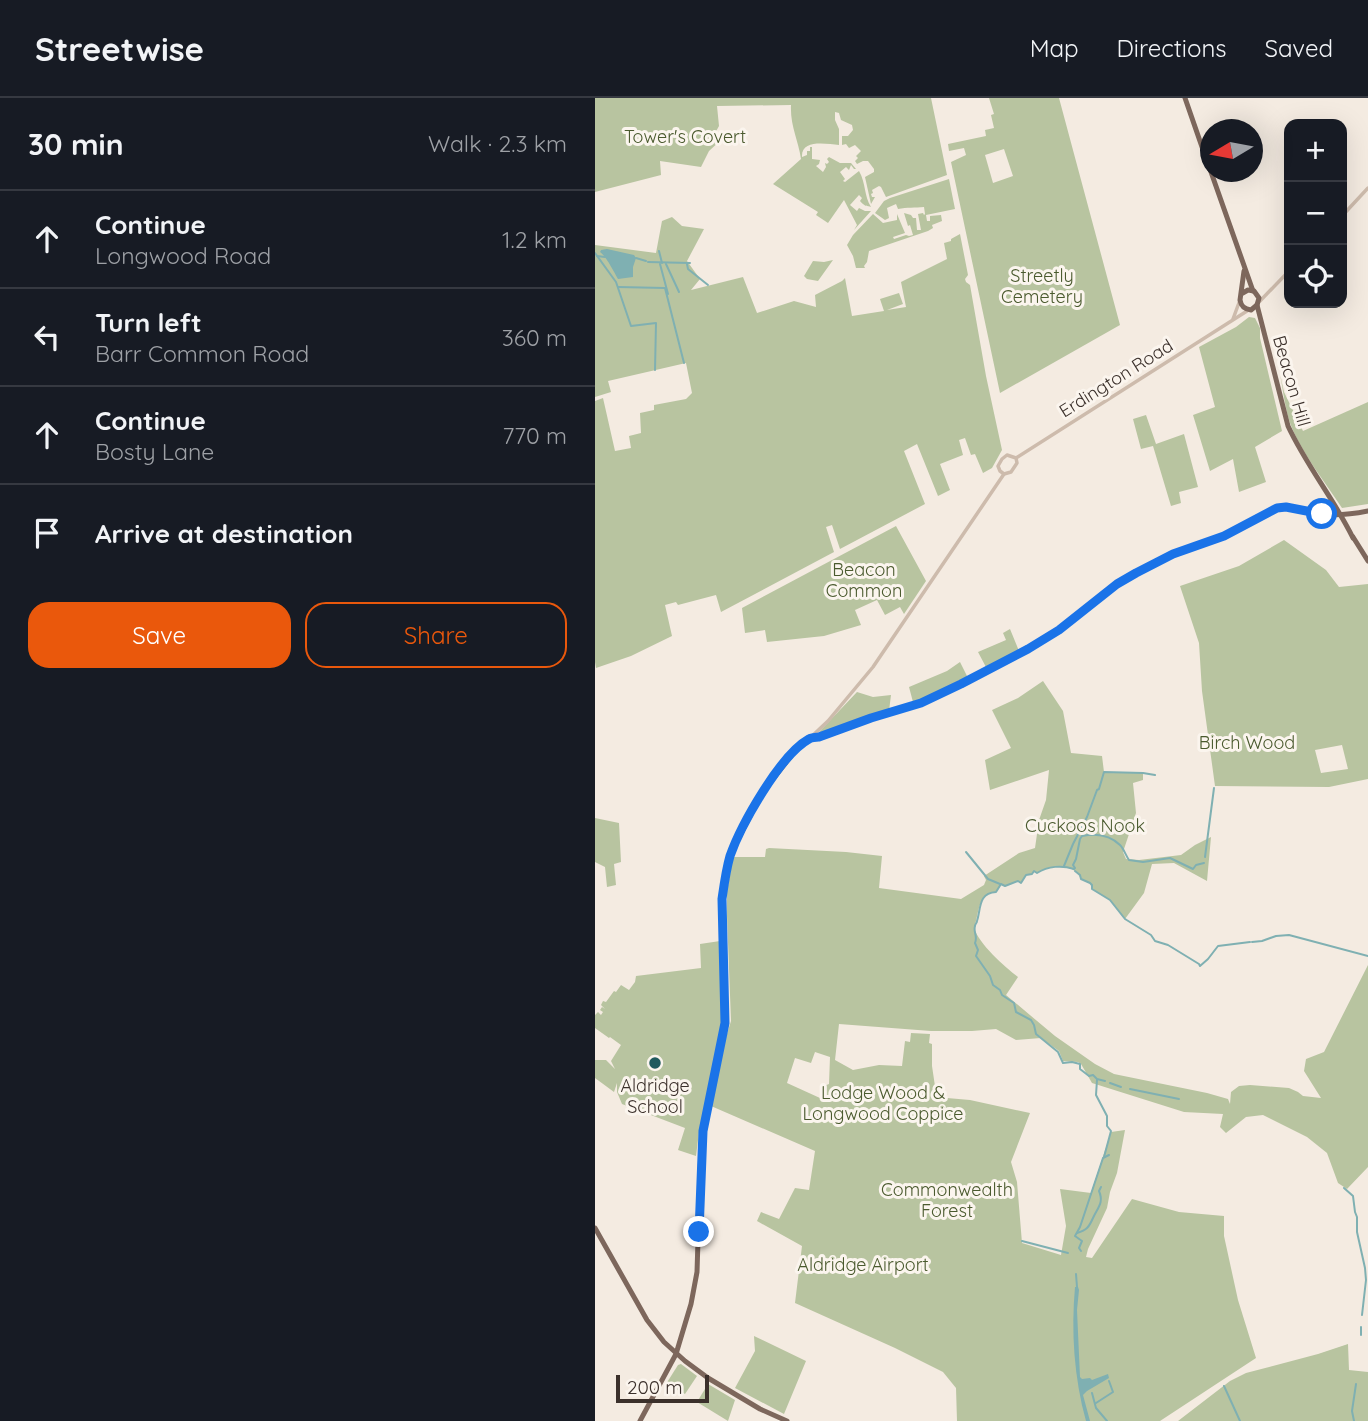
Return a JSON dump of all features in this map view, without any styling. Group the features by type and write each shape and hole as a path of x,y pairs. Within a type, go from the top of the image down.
{"main road":[{"path":"1185,98 1200,140"},
{"path":"1215,182 1254,292 1258,296 1258,304 1250,310 1243,307 1241,297 1245,267"},
{"path":"1241,297 1245,291 1254,292"},
{"name":"Beacon Hill","path":"1258,304 1288,426 1295,442 1368,561"},
{"name":"Beacon Hill","path":"1250,310 1261,318"},
{"path":"640,1421 676,1354 691,1304 697,1272 701,1145 725,1023 722,907 725,879 734,847 762,793 795,751 811,737 819,737 921,703 961,684 1059,630 1117,584 1173,554 1224,536 1277,508 1338,513 1368,511"},
{"path":"595,1228 647,1320 664,1342 708,1378 760,1409 787,1421"}],"street":[{"path":"1347,211 1368,188"},
{"path":"1258,304 1284,276"},
{"path":"1254,292 1268,292"},
{"path":"1232,321 1241,297"},
{"name":"Erdington Road","path":"1016,458 1250,310"},
{"path":"811,737 828,721 873,667 1004,474 1013,470 1017,463 1016,458 1007,455 1002,459 998,466 1004,474"}],"green space":[{"name":"Tower's Covert","path":"595,98 931,98 947,175 886,197 879,186 872,190 872,197 875,197 871,204 865,177 874,172 874,169 868,161 857,164 856,156 861,151 855,145 849,148 846,144 842,145 842,136 848,136 853,130 852,125 841,120 839,113 835,112 839,145 810,145 803,151 802,157 807,155 807,151 812,147 812,159 820,160 816,166 823,172 829,157 840,163 851,163 856,169 851,165 849,170 846,167 840,172 845,179 843,181 859,171 871,207 860,201 862,198 859,195 850,205 857,211 859,208 871,211 854,230 857,225 844,200 828,223 816,215 818,212 773,184 801,159 791,105 717,106 719,126 714,135 721,140 709,151 701,167 660,161 661,175 595,192"},
{"name":"Streetly Cemetery","path":"989,98 1059,98 1120,325 1000,393 951,162 966,155 964,148 949,151 948,144 986,136 985,130 994,128 991,115 994,114","holes":["1004,149 1013,176 993,183 985,155"]},
{"path":"949,179 955,209 926,215 927,221 930,221 930,216 941,215 942,221 932,225 933,228 928,231 869,251 865,268 856,268 847,245 873,214 883,223 897,220 897,214 905,233 893,237 894,239 913,235 904,213 916,218 917,230 921,230 918,214 925,214 924,207 898,209 896,204 887,208 889,218 885,220 875,213 884,201"},
{"path":"672,217 682,226 704,229 687,261 700,279 691,290 743,277 757,313 794,301 816,307 815,295 845,278 852,316 884,311 880,299 899,293 903,304 887,310 906,307 901,282 947,259 944,243 960,234 968,275 965,279 970,285 1002,450 992,468 983,473 975,454 971,455 965,438 959,440 963,455 940,464 950,490 938,496 917,444 904,451 925,504 840,549 832,525 826,527 834,552 721,612 716,595 678,605 676,602 665,605 672,636 631,656 596,668 595,401 603,398 615,451 631,448 629,436 641,433 640,413 654,410 654,405 686,399 692,393 686,363 608,381 611,392 595,397 595,245 656,253 662,221"},
{"path":"833,260 818,281 804,276 813,261"},
{"path":"1249,317 1255,318 1260,328 1282,431 1255,447 1266,482 1239,492 1233,459 1210,471 1193,415 1215,407 1199,347"},
{"path":"1280,374 1284,392 1303,431 1368,402 1368,504 1342,508 1321,477 1300,445 1290,423"},
{"path":"1146,415 1156,444 1184,434 1198,487 1179,492 1181,503 1171,506 1153,446 1141,449 1133,419"},
{"name":"Beacon Common","path":"896,526 926,581 904,614 900,607 885,615 877,600 855,610 861,625 824,636 767,642 765,630 745,633 742,608"},
{"name":"Birch Wood","path":"1284,540 1326,570 1339,587 1368,584 1368,779 1329,787 1215,786 1202,691 1199,643 1180,586 1239,566","holes":["1342,745 1348,769 1321,773 1315,750"]},
{"path":"1010,629 1019,651 987,669 978,652 1006,640 1003,633"},
{"path":"960,662 968,678 913,702 909,687 947,671"},
{"path":"1043,681 1063,711 1071,753 1102,756 1104,772 1143,773 1143,780 1133,783 1136,813 1123,852 1126,859 1181,855 1211,837 1207,881 1174,863 1152,864 1144,893 1125,919 1110,900 1092,889 1090,883 1081,879 1073,870 1061,867 1037,873 1034,871 1026,875 1021,883 1018,881 1001,885 996,892 985,896 974,928 986,948 1018,977 1006,995 1055,1036 1114,1074 1207,1093 1228,1099 1230,1104 1231,1092 1239,1086 1250,1085 1289,1088 1303,1096 1321,1098 1304,1071 1306,1059 1324,1052 1368,965 1368,1167 1347,1189 1338,1183 1327,1153 1307,1137 1263,1115 1246,1117 1226,1133 1220,1127 1223,1114 1184,1112 1092,1083 1081,1064 1063,1061 1059,1051 1041,1038 1016,1040 996,1029 931,1031 839,1024 835,1060 853,1070 879,1065 902,1066 905,1041 910,1042 911,1033 930,1034 936,1093 947,1098 970,1100 1030,1113 1011,1162 1017,1182 1022,1243 1061,1255 1066,1226 1060,1189 1091,1193 1111,1132 1125,1130 1107,1208 1086,1257 1092,1258 1132,1199 1179,1212 1224,1216 1224,1236 1238,1300 1256,1358 1160,1421 957,1421 956,1388 943,1372 795,1303 802,1246 757,1221 761,1212 779,1219 795,1188 809,1190 815,1151 711,1106 722,1050 731,1021 727,891 733,857 765,857 766,849 769,848 882,856 879,888 961,899 984,885 984,876 1019,853 1035,848 1039,820 1046,800 1049,770 990,790 985,760 1011,748 992,710 1018,698","holes":["815,1052 830,1057 829,1084 824,1086 820,1098 787,1083 795,1058 811,1063"]},
{"path":"857,692 873,697 891,695 889,711 870,715 820,734 819,732"},
{"path":"595,818 619,823 621,862 614,864 616,885 607,887 605,867 595,862"},
{"name":"Aldridge School","path":"720,941 723,1023 696,1156 678,1150 685,1128 622,1104 617,1083 614,1092 595,1078 595,1060 606,1060 615,1069 611,1061 621,1045 595,1028 595,1015 598,1012 601,1015 602,1007 605,1009 601,1005 603,1001 606,1002 614,991 621,985 629,990 636,976 701,968 700,944"},
{"path":"754,1336 806,1361 784,1414 735,1388 755,1351"},
{"path":"1348,1344 1349,1370 1368,1372 1368,1421 1178,1421 1230,1381 1246,1373"},
{"path":"681,1364 697,1376 685,1394 666,1384"},
{"path":"708,1384 735,1400 728,1421 697,1402"}],"water":[{"path":"607,249 634,255 636,258 633,277 618,279 600,252"},
{"path":"1075,1287 1079,1290 1077,1310 1080,1377 1092,1380 1108,1374 1109,1378 1083,1395 1090,1421 1086,1421 1076,1371 1073,1320"}],"waterway":[{"path":"659,251 662,263"},
{"path":"595,253 616,282 631,326 656,323 655,370"},
{"path":"597,256 605,257"},
{"path":"636,258 646,261"},
{"path":"648,262 690,263"},
{"path":"660,264 668,294"},
{"path":"666,264 679,292"},
{"path":"687,264 688,269 708,285"},
{"path":"618,287 665,288 684,363"},
{"path":"1064,866 1104,772 1155,775"},
{"path":"1205,857 1214,788"},
{"path":"1105,1081 1093,1075 1089,1076 1080,1069 1080,1064 1063,1063 1058,1052 1036,1034 1031,1020 1016,1012 1014,1003 993,985 976,956 978,950 975,943 975,925 981,902 986,895 996,892 1001,884 1005,886 1018,881 1021,883 1026,875 1034,871 1037,873 1055,867 1074,869 1082,836 1098,835 1112,839 1129,860 1143,862 1170,858 1193,869 1204,863"},
{"path":"966,852 988,879 1000,884"},
{"path":"1075,871 1081,879 1092,885 1092,889 1110,900 1125,919 1151,935 1155,941 1168,945 1200,966 1218,946 1250,942"},
{"path":"1252,942 1289,935 1368,956"},
{"path":"1097,1080 1096,1095 1111,1131 1104,1157"},
{"path":"1110,1083 1121,1087"},
{"path":"1130,1089 1179,1099"},
{"path":"1081,1251 1079,1248 1082,1241 1075,1236 1103,1158 1109,1155"},
{"path":"1077,1233 1090,1224 1100,1205 1101,1187"},
{"path":"1344,1188 1353,1196 1365,1268 1362,1315"},
{"path":"1022,1241 1068,1253"},
{"path":"1076,1274 1077,1287"},
{"path":"1361,1327 1361,1335"},
{"path":"1096,1403 1113,1392 1109,1381"},
{"path":"1354,1421 1352,1411 1356,1384"},
{"path":"1224,1386 1240,1421"},
{"path":"1092,1393 1096,1408 1107,1421"}],"place":[{"name":"Aldridge School","path":"655,1063"}],"route":[{"path":"699,1232 701,1145 726,1011 722,928 725,879 730,856 755,805 795,751 811,737 819,737 921,703 997,666 1059,630 1117,584 1173,554 1224,536 1277,508 1286,507 1322,514"}],"park label":[{"name":"Cuckoos Nook","path":"1085,825"},
{"name":"Lodge Wood & Longwood Coppice","path":"883,1102"},
{"name":"Commonwealth Forest","path":"947,1199"},
{"name":"Aldridge Airport","path":"863,1264"}]}
